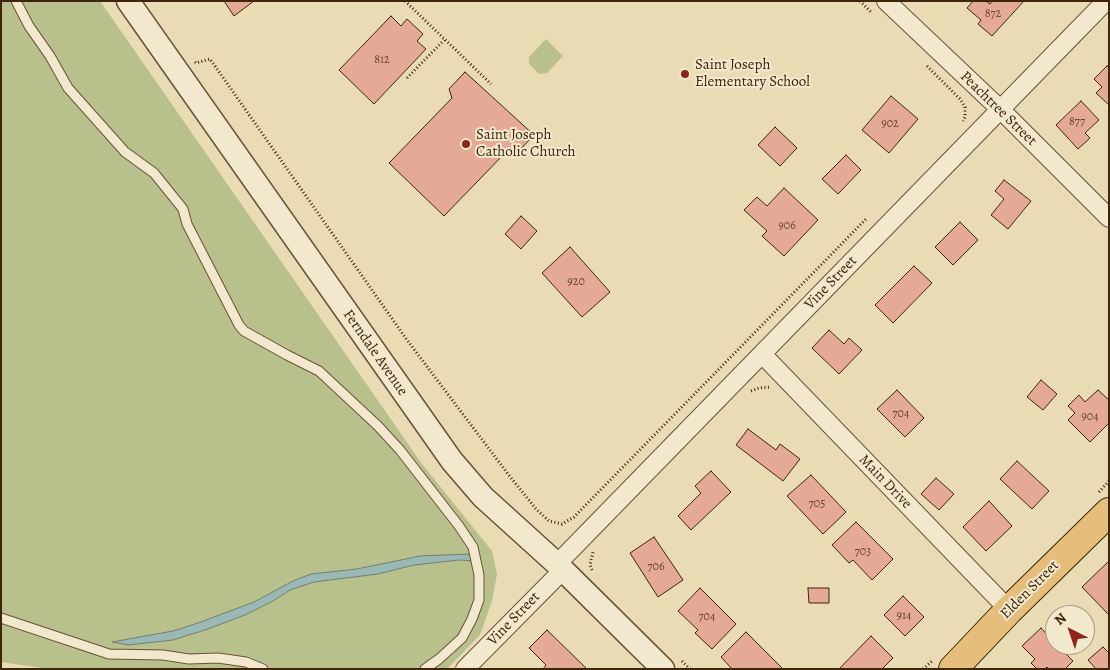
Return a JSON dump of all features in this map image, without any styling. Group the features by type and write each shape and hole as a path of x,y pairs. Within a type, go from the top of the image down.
{"main road":[{"name":"Elden Street","path":"944,663 1009,610 1108,515"}],"street":[{"name":"Ferndale Avenue","path":"128,1 452,462 483,496 560,567 670,662"},
{"name":"Peachtree Street","path":"886,1 1000,109 1109,218"},
{"name":"Vine Street","path":"466,669 762,354 1106,1"},
{"name":"Main Drive","path":"762,354 1009,610"}],"lane":[{"path":"16,1 29,26 50,56 68,88 125,152 154,173 183,209 187,224 239,325 244,331 319,371 378,426 400,450 473,547 479,575 479,600 472,619 462,638 425,669"},
{"path":"1,618 109,654 163,655 189,659 218,658 246,662 263,669"}],"path":[{"path":"405,1 491,84"},
{"path":"860,1 873,14"},
{"path":"407,78 444,40"},
{"path":"191,59 196,63 210,59 407,340 508,474 536,509 549,521 562,524 574,517 851,234"},
{"path":"920,60 960,99 965,107 966,117 960,125"},
{"path":"748,392 770,387 776,390"},
{"path":"594,576 590,565 592,553 597,545"},
{"path":"670,662 690,669"},
{"path":"923,669 944,663"}],"green space":[{"path":"1,1 100,1 422,464 492,551 497,574 492,601 480,635 447,669 49,669 1,662"},
{"path":"546,39 563,56 547,73 539,74 529,64 529,57"}],"water":[{"path":"471,554 476,561 459,560 414,565 378,574 314,582 290,590 245,615 173,640 128,645 112,642 173,631 198,623 254,602 293,581 311,574 357,569 420,556"}],"building":[{"path":"224,1 254,1 234,16"},
{"path":"973,1 986,1 990,4 992,1 1024,1 992,36 978,24 981,20 967,8"},
{"path":"391,16 401,26 407,19 423,34 417,41 426,49 374,104 339,70"},
{"path":"1107,66 1109,67 1109,105 1096,93 1102,87 1094,79"},
{"name":"Saint Joseph Catholic Church","path":"465,72 534,135 516,154 505,153 444,216 389,163 452,98 449,89"},
{"path":"891,96 918,119 889,153 862,130"},
{"path":"1081,101 1099,120 1085,133 1090,138 1078,149 1056,125"},
{"path":"775,127 797,148 780,166 758,145"},
{"path":"846,155 861,170 838,194 822,179"},
{"path":"1004,180 1031,201 1008,229 991,215 1004,199 995,191"},
{"path":"784,188 818,220 784,256 762,236 767,231 744,210 757,197 767,206"},
{"path":"521,216 537,231 521,249 505,234"},
{"path":"960,222 978,240 953,265 935,247"},
{"path":"570,247 610,292 582,317 542,273"},
{"path":"914,266 932,283 893,323 875,305"},
{"path":"829,330 844,344 849,338 862,350 839,374 812,348"},
{"path":"1041,380 1057,394 1043,410 1027,397"},
{"path":"897,390 924,418 905,437 877,409"},
{"path":"1098,390 1109,400 1109,423 1090,442 1068,420 1075,413 1068,406 1079,395 1085,402"},
{"path":"748,429 776,450 780,444 800,459 783,481 736,445"},
{"path":"1017,461 1049,491 1032,509 1000,479"},
{"path":"711,471 731,492 691,530 678,516 701,493 695,486"},
{"path":"811,475 846,512 823,534 787,496"},
{"path":"936,478 954,494 939,510 921,494"},
{"path":"989,501 1012,526 986,551 963,527"},
{"path":"856,522 893,559 872,580 853,560 849,563 832,545"},
{"path":"654,537 683,580 658,597 630,553"},
{"path":"1109,561 1109,615 1082,587"},
{"path":"700,588 736,624 712,649 695,633 698,630 678,611"},
{"path":"808,588 829,588 829,603 809,603"},
{"path":"903,596 924,617 905,636 884,615"},
{"path":"1041,628 1045,632 1045,655 1067,655 1073,661 1065,669 1049,669 1047,667 1045,669 1037,669 1031,663 1035,659 1022,646"},
{"path":"547,630 587,669 543,669 546,665 529,648"},
{"path":"746,632 783,669 732,669 721,657"},
{"path":"871,636 893,658 882,669 839,669"},
{"path":"1103,647 1109,653 1109,669 1096,669 1088,660"}],"place":[{"name":"Saint Joseph Elementary School","path":"685,74"},
{"name":"Saint Joseph Catholic Church","path":"466,144"}]}
